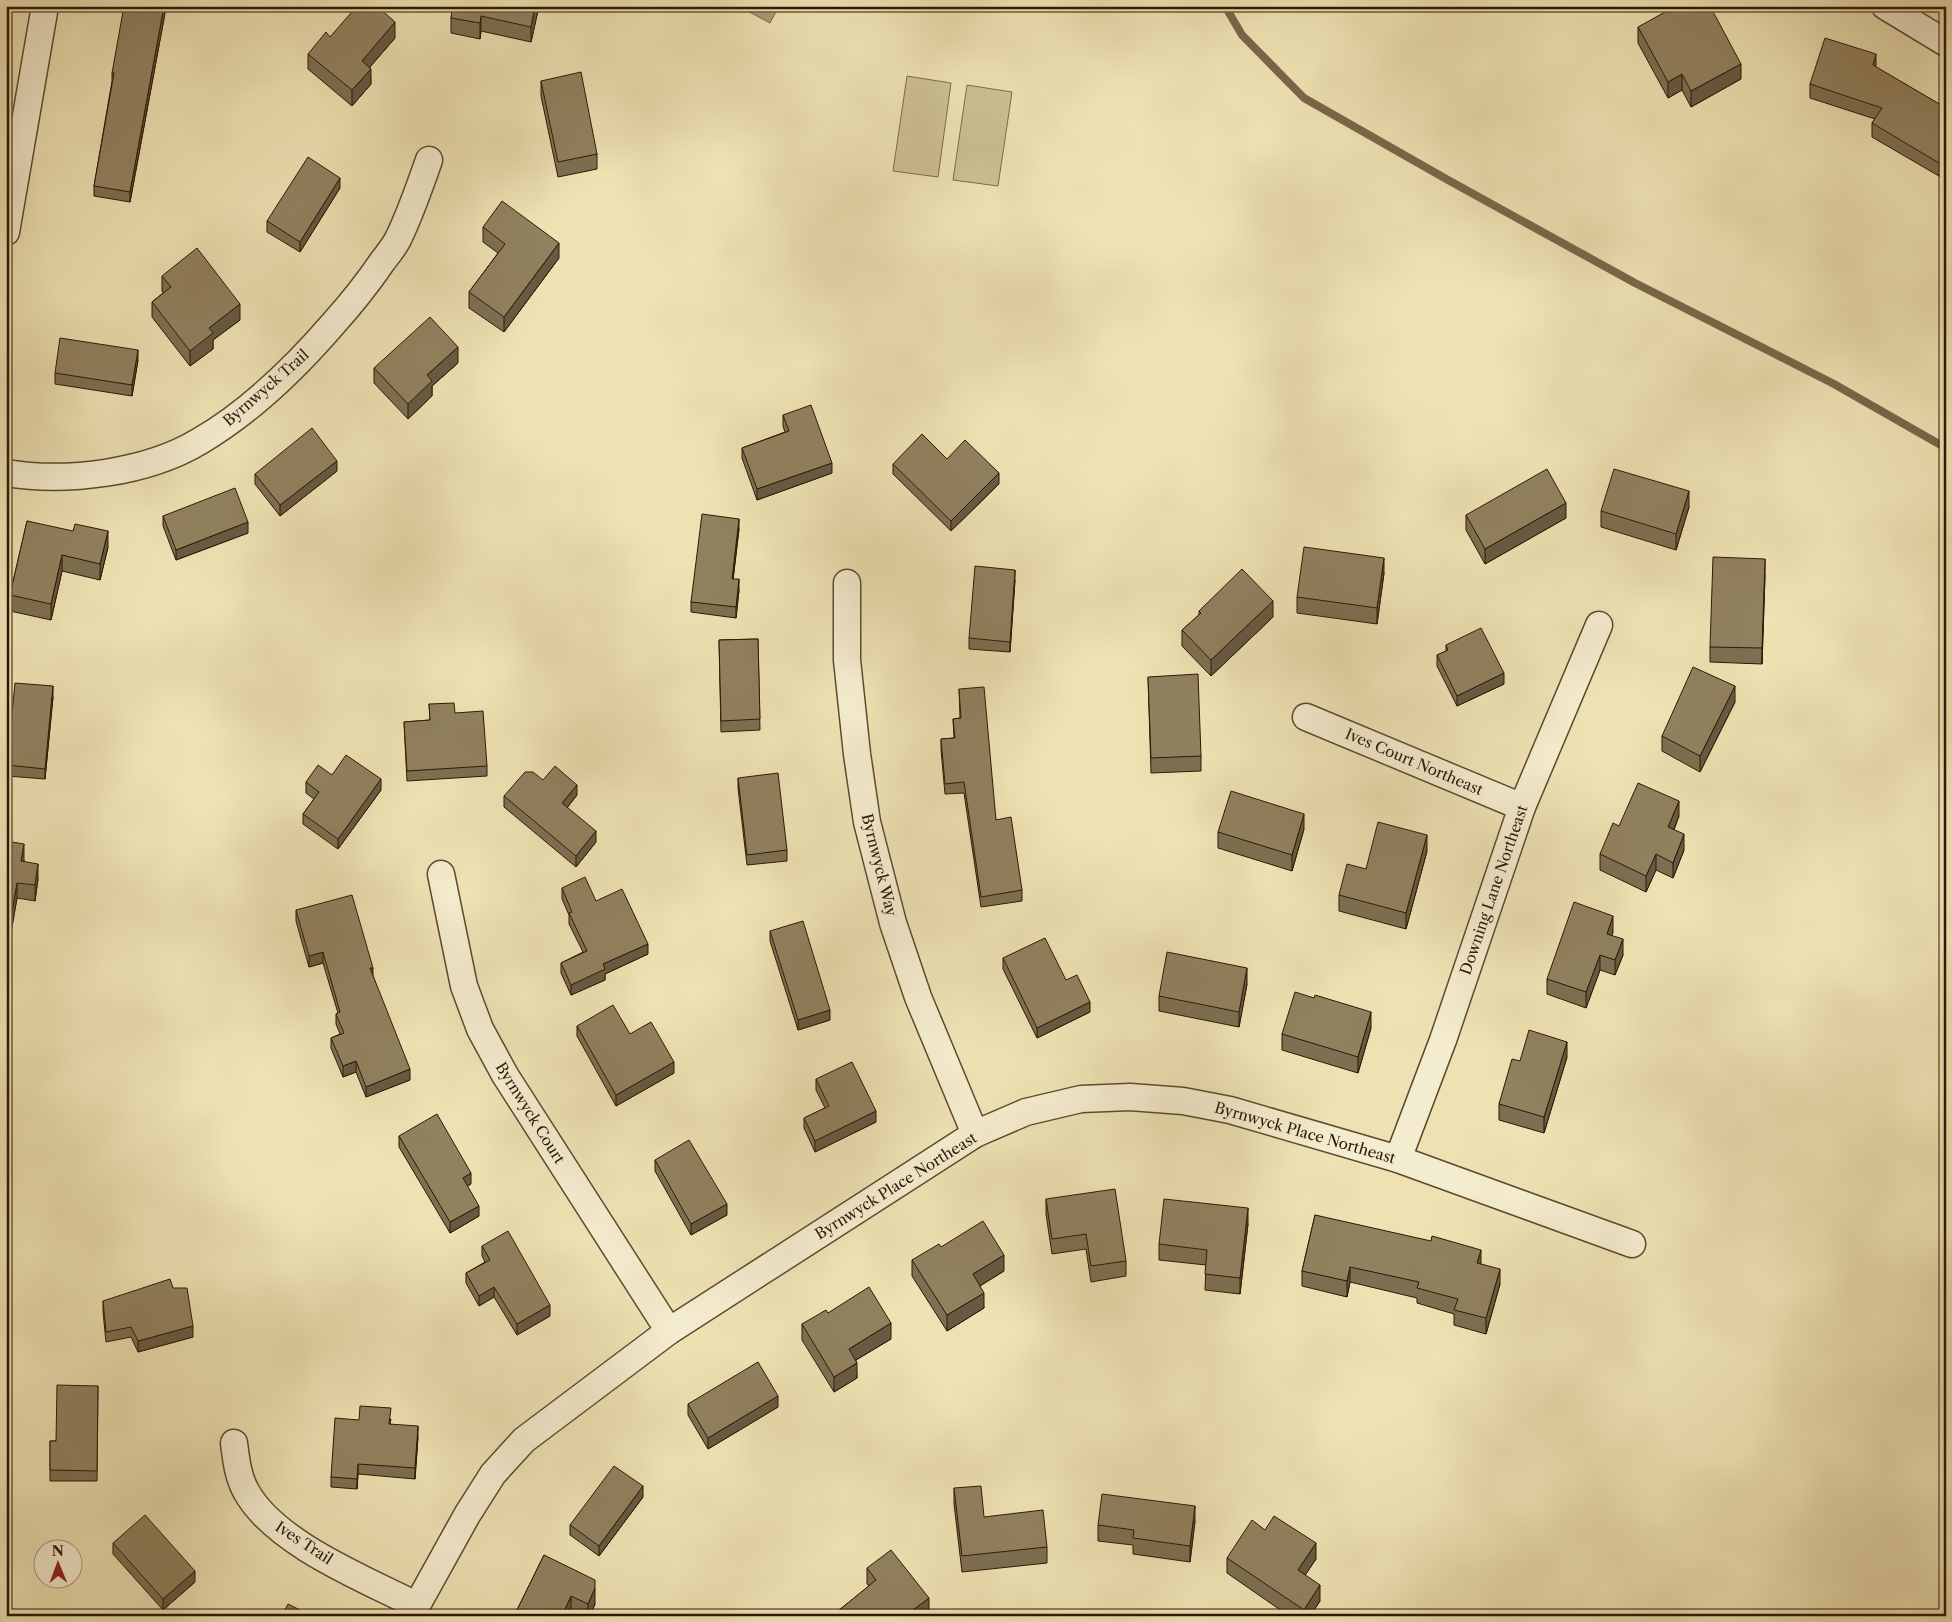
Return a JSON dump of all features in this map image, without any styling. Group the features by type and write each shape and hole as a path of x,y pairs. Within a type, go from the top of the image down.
{"street":[{"path":"6,232 45,6"},
{"path":"1885,6 1946,43"},
{"name":"Byrnwyck Trail","path":"6,472 70,477 117,471 160,459 199,441 244,411 303,358 362,292 398,239 417,195 429,160"},
{"name":"Byrnwyck Way","path":"847,583 847,660 857,754 867,822 893,923 918,997 975,1134"},
{"name":"Downing Lane Northeast","path":"1398,1159 1444,1040 1522,807 1599,625"},
{"name":"Ives Court Northeast","path":"1306,717 1522,807"},
{"name":"Byrnwyck Court","path":"442,874 464,986 480,1029 505,1076 669,1331"},
{"name":"Byrnwyck Place Northeast","path":"414,1610 482,1490 493,1474 524,1440 669,1331 975,1134 1035,1110 1081,1099 1130,1097 1183,1101 1230,1110 1398,1159 1632,1244"},
{"name":"Ives Trail","path":"234,1443 237,1464 246,1491 277,1529 315,1554 414,1610"}],"shaded area":[{"path":"738,6 779,6 770,23"},
{"path":"907,76 951,83 938,177 893,171"},
{"path":"967,85 1012,92 998,186 953,180"}],"building":[{"path":"124,6 164,6 130,192 94,186"},
{"path":"357,6 377,6 395,22 362,61 371,69 352,90 308,54 326,32 330,37"},
{"path":"453,6 535,6 531,27 481,16 480,23 451,18"},
{"path":"1676,6 1710,6 1741,64 1691,91 1682,74 1668,82 1638,27"},
{"path":"1825,38 1876,54 1873,65 1946,108 1946,162 1944,166 1872,123 1882,108 1810,84"},
{"path":"581,72 597,154 558,162 541,81"},
{"path":"308,157 340,178 300,242 267,221"},
{"path":"502,201 559,243 504,317 469,292 505,244 483,227"},
{"path":"197,248 240,304 209,328 213,333 190,351 152,302 171,287 162,276"},
{"path":"430,317 458,347 427,375 432,381 408,404 374,368"},
{"path":"60,338 138,350 132,385 55,373"},
{"path":"811,405 832,463 757,489 742,448 789,431 783,415"},
{"path":"312,428 337,461 280,505 255,474"},
{"path":"922,434 947,459 965,440 999,473 951,521 893,464"},
{"path":"1547,469 1566,503 1485,549 1466,515"},
{"path":"1614,469 1689,491 1676,534 1601,511"},
{"path":"235,488 248,522 176,550 163,516"},
{"path":"702,514 739,519 732,579 739,579 736,607 691,602"},
{"path":"27,521 73,531 75,524 108,531 100,564 62,555 51,604 10,595"},
{"path":"1304,547 1384,558 1377,608 1297,597"},
{"path":"1713,557 1765,559 1762,648 1710,647"},
{"path":"975,566 1015,570 1010,642 969,638"},
{"path":"1242,569 1273,601 1211,660 1182,630 1201,613 1199,611"},
{"path":"1481,628 1504,673 1457,696 1437,655 1448,650 1446,645"},
{"path":"758,639 760,719 721,721 719,640"},
{"path":"1693,667 1735,686 1700,756 1662,736"},
{"path":"1198,674 1201,756 1151,758 1148,677"},
{"path":"15,683 53,686 45,769 7,765"},
{"path":"984,687 996,820 1011,817 1022,890 981,897 964,782 945,784 941,739 955,738 953,719 961,718 959,689"},
{"path":"454,703 455,713 483,711 487,766 407,771 404,722 430,720 429,704"},
{"path":"346,755 381,779 338,839 303,814 319,792 306,782 318,765 332,775"},
{"path":"555,766 577,785 562,803 596,831 576,856 504,796 525,772 533,772 543,780"},
{"path":"778,773 787,850 747,855 738,778"},
{"path":"1638,783 1679,801 1668,827 1684,834 1673,863 1656,854 1646,876 1600,854 1613,823 1619,826"},
{"path":"1231,791 1304,814 1292,855 1218,832"},
{"path":"1378,822 1427,835 1406,913 1339,895 1347,864 1366,869"},
{"path":"6,841 24,844 21,861 38,864 35,885 17,883 10,923 6,922"},
{"path":"585,877 596,901 622,889 648,944 603,964 605,969 571,985 561,963 587,951 569,913 572,912 562,888"},
{"path":"352,895 373,968 370,968 410,1069 366,1087 356,1061 343,1066 331,1038 344,1033 336,1014 340,1012 323,952 309,956 296,910"},
{"path":"1574,902 1613,916 1607,934 1623,939 1615,960 1600,955 1586,992 1547,979"},
{"path":"803,921 830,1010 798,1020 770,931"},
{"path":"1045,938 1066,980 1077,975 1090,1002 1037,1028 1003,958"},
{"path":"1167,952 1247,968 1239,1012 1159,996"},
{"path":"1295,992 1314,998 1315,995 1371,1012 1358,1057 1282,1034"},
{"path":"613,1005 630,1034 651,1022 674,1062 616,1095 577,1026"},
{"path":"1529,1030 1567,1042 1544,1117 1499,1104 1512,1059 1520,1061"},
{"path":"852,1062 876,1111 815,1141 804,1118 829,1106 816,1079"},
{"path":"437,1114 471,1173 463,1178 479,1206 450,1222 399,1136"},
{"path":"689,1140 727,1204 691,1224 655,1160"},
{"path":"1115,1189 1126,1261 1091,1266 1086,1234 1052,1239 1046,1199"},
{"path":"1164,1199 1248,1208 1240,1278 1205,1274 1207,1250 1159,1244"},
{"path":"1315,1215 1431,1241 1432,1236 1481,1250 1477,1263 1500,1269 1486,1318 1454,1310 1458,1299 1417,1288 1419,1282 1350,1267 1347,1281 1302,1271"},
{"path":"983,1221 1004,1255 973,1274 984,1293 947,1315 912,1260 939,1244 941,1247"},
{"path":"508,1231 550,1305 517,1324 494,1287 479,1296 466,1273 490,1260 482,1246"},
{"path":"170,1279 173,1288 187,1288 193,1326 138,1341 131,1327 106,1332 103,1301"},
{"path":"869,1287 891,1323 849,1349 857,1363 834,1377 802,1324 826,1310 828,1313"},
{"path":"758,1362 778,1396 708,1438 688,1404"},
{"path":"57,1385 98,1386 97,1471 50,1470 50,1441 56,1441"},
{"path":"360,1406 391,1408 389,1424 418,1426 415,1468 358,1464 357,1479 331,1477 335,1418 359,1420"},
{"path":"614,1466 643,1486 599,1546 570,1525"},
{"path":"981,1486 984,1517 1043,1510 1047,1547 962,1556 954,1488"},
{"path":"1102,1494 1195,1506 1190,1546 1133,1538 1134,1530 1098,1525"},
{"path":"145,1515 195,1571 163,1599 113,1543"},
{"path":"1274,1516 1316,1543 1298,1570 1320,1585 1304,1610 1227,1558 1252,1520 1265,1530"},
{"path":"891,1550 929,1598 905,1616 842,1616 838,1611 876,1580 867,1568"},
{"path":"544,1555 595,1580 595,1588 588,1604 571,1596 562,1616 504,1616 506,1610 515,1614"},
{"path":"288,1604 312,1616 282,1616"},
{"path":"271,1612 279,1616 269,1616"}],"waterway":[{"path":"1225,6 1242,35 1304,98 1635,283 1834,384 1946,448"}]}
